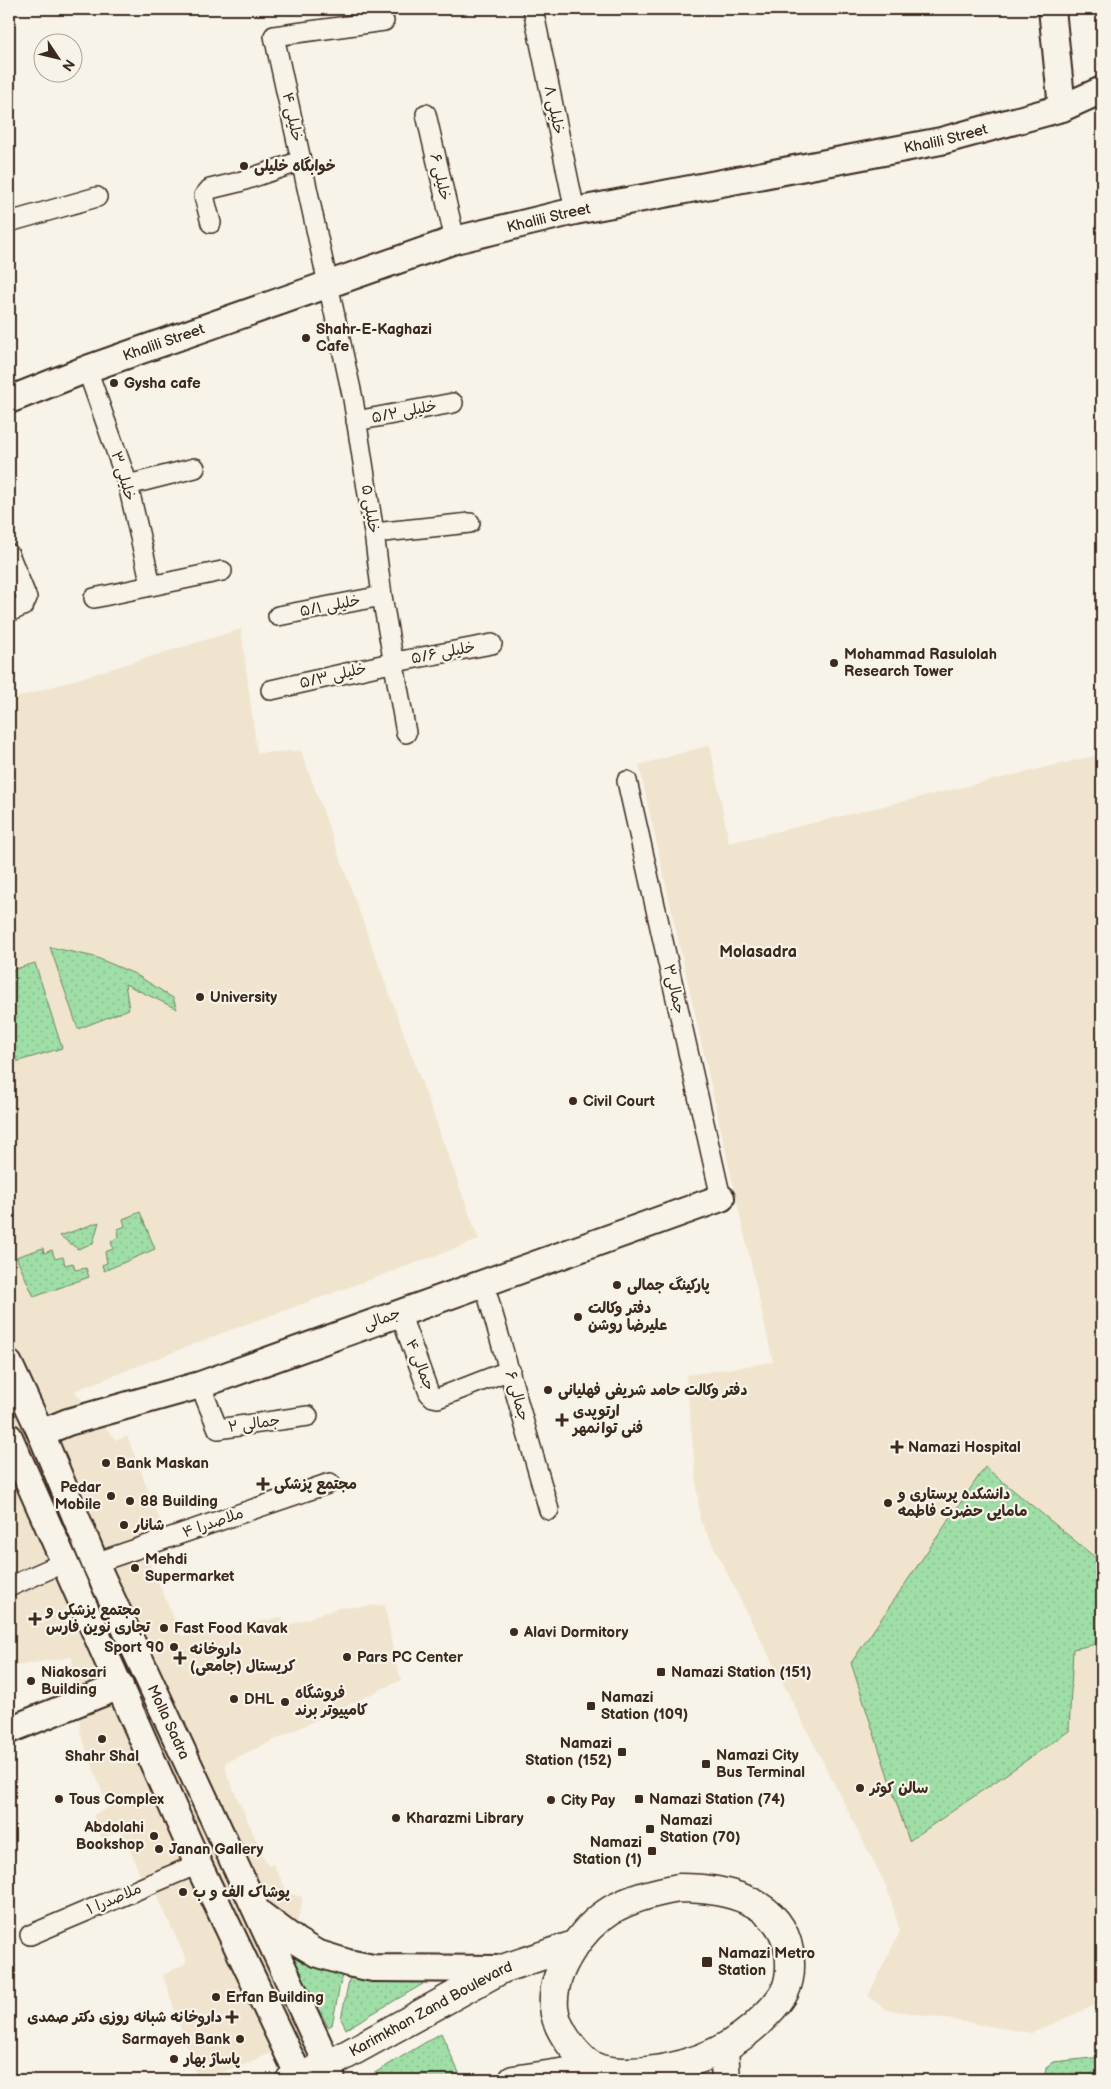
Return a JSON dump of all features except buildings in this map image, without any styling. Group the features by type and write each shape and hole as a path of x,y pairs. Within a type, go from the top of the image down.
{"main road":[{"path":"513,2080 662,2069 684,2064 724,2048 754,2028 777,2003 785,1991 792,1968 788,1944 778,1922 762,1906 737,1896 705,1888 678,1888 660,1891 631,1900 610,1911 591,1925 574,1945 557,1981 554,2007 560,2031 580,2058 607,2073"},
{"name":"Karimkhan Zand Boulevard","path":"296,2079 330,2073 502,1969 574,1945"},
{"path":"724,2048 726,2080"}],"street":[{"name":"خلیلی ۸","path":"533,9 575,211"},
{"path":"1052,9 1062,108"},
{"name":"خلیلی ۴","path":"329,286 274,36 384,21"},
{"name":"Khalili Street","path":"9,400 88,368 329,286 455,240 575,211 941,141 1062,108 1102,90"},
{"name":"خلیلی ۶","path":"426,114 455,240"},
{"path":"211,223 204,196 210,189 239,182 301,161"},
{"path":"9,222 98,198"},
{"name":"خلیلی ۵","path":"329,286 356,422 382,596 406,734"},
{"name":"۳ خلیلی","path":"88,368 128,485 151,585"},
{"name":"خلیلی ۵/۲","path":"356,422 452,403"},
{"path":"128,485 194,468"},
{"path":"374,533 470,523"},
{"path":"9,554 27,598 23,606 9,612"},
{"path":"94,598 222,571"},
{"name":"خلیلی ۵/۱","path":"278,616 382,596"},
{"name":"خلیلی ۵/۶","path":"394,662 492,644"},
{"name":"خلیلی ۵/۳","path":"271,690 394,662"},
{"name":"جمالی۳","path":"627,781 721,1198"},
{"name":"جمالی","path":"41,1433 68,1422 200,1385 721,1198"},
{"name":"۶ جمالی","path":"484,1283 549,1510"},
{"name":"۴ جمالی","path":"400,1313 429,1393 433,1397 438,1398 510,1370"},
{"name":"Molla Sadra","path":"9,1364 41,1433 96,1563 330,2073"},
{"name":"۲ جمالی","path":"200,1385 218,1429 308,1416"},
{"name":"Molla Sadra","path":"9,1439 296,2079"},
{"name":"۴ ملاصدرا","path":"96,1563 330,1483"},
{"path":"9,1587 65,1562"},
{"path":"9,1730 120,1686"},
{"name":"۱ ملاصدرا","path":"30,1935 198,1864"},
{"path":"255,1910 303,1945 316,1952 348,1963 373,1968 502,1969"}],"shaded area":[{"name":"University","path":"241,629 257,753 301,751 479,1240 225,1332 74,1391 116,1440 127,1436 161,1523 147,1557 182,1636 282,1617 286,1626 338,1608 385,1605 394,1656 401,1680 225,1763 228,1777 268,1866 273,1864 288,1893 302,1897 302,1904 289,1951 328,2027 249,2063 198,2080 163,1975 186,1963 186,1959 157,1896 141,1877 122,1830 102,1839 93,1815 108,1808 81,1735 72,1657 9,1667 9,700"},
{"name":"Namazi Hospital","path":"710,745 729,843 1102,754 1102,2002 1032,2033 885,2009 868,1996 900,1931 887,1888 700,1520 686,1375 773,1362 639,765"}],"green space":[{"path":"50,947 95,957 135,974 173,998 177,1009 125,984 129,1009 78,1029"},
{"path":"35,963 62,1048 9,1064 9,971"},
{"path":"140,1212 155,1249 104,1271 102,1265 107,1263 105,1252 113,1249 111,1241 119,1237 118,1229 125,1226 123,1219"},
{"path":"99,1222 93,1243 78,1249 60,1236"},
{"path":"43,1248 44,1253 52,1250 55,1259 63,1257 65,1265 73,1263 75,1270 86,1268 89,1277 34,1297 16,1257"},
{"path":"985,1467 1102,1563 1102,1643 1073,1649 1069,1731 909,1841 851,1663"},
{"path":"289,1951 303,1961 342,1975 332,2025 328,2027"},
{"path":"350,1975 421,1979 423,1984 346,2029 341,2019"},
{"path":"441,2033 460,2075 441,2080 363,2080"},
{"path":"1102,2057 1102,2080 1048,2080 1045,2074 1046,2067 1053,2062"}],"place":[{"name":"خوابگاه خلیلی","path":"244,166"},
{"name":"Shahr-E-Kaghazi Cafe","path":"306,338"},
{"name":"Gysha cafe","path":"114,383"},
{"name":"Mohammad Rasulolah Research Tower","path":"834,663"},
{"name":"University","path":"200,997"},
{"name":"Civil Court","path":"573,1101"},
{"name":"پارکینگ جمالی","path":"617,1285"},
{"name":"دفتر وکالت علیرضا روشن","path":"578,1317"},
{"name":"دفتر وکالت حامد شریفی فهلیانی","path":"548,1390"},
{"name":"ارتوپدی فنی توانمهر","path":"562,1420"},
{"name":"Namazi Hospital","path":"897,1447"},
{"name":"Bank Maskan","path":"106,1463"},
{"name":"مجتمع پزشکی","path":"263,1484"},
{"name":"Pedar Mobile","path":"111,1496"},
{"name":"88 Building","path":"130,1501"},
{"name":"دانشکده پرستاری و مامایی حضرت فاطمه","path":"888,1503"},
{"name":"شانار","path":"124,1525"},
{"name":"Mehdi Supermarket","path":"135,1568"},
{"name":"مجتمع پزشکی و تجاری نوین فارس","path":"35,1619"},
{"name":"Fast Food Kavak","path":"164,1628"},
{"name":"Alavi Dormitory","path":"514,1632"},
{"name":"Sport 90","path":"174,1647"},
{"name":"Pars PC Center","path":"347,1657"},
{"name":"داروخانه کریستال (جامعی)","path":"180,1658"},
{"name":"Namazi Station (151)","path":"661,1672"},
{"name":"Niakosari Building","path":"31,1681"},
{"name":"DHL","path":"234,1699"},
{"name":"فروشگاه کامپیوتر برند","path":"285,1702"},
{"name":"Namazi Station (109)","path":"591,1706"},
{"name":"Shahr Shal","path":"102,1739"},
{"name":"Namazi Station (152)","path":"622,1752"},
{"name":"Namazi City Bus Terminal","path":"706,1764"},
{"name":"سالن کوثر","path":"860,1788"},
{"name":"Tous Complex","path":"59,1799"},
{"name":"Namazi Station (74)","path":"639,1799"},
{"name":"City Pay","path":"551,1800"},
{"name":"Kharazmi Library","path":"396,1818"},
{"name":"Namazi Station (70)","path":"650,1829"},
{"name":"Abdolahi Bookshop","path":"154,1836"},
{"name":"Janan Gallery","path":"159,1849"},
{"name":"Namazi Station (1)","path":"652,1851"},
{"name":"پوشاک الف و ب","path":"183,1892"},
{"name":"Namazi Metro Station","path":"707,1962"},
{"name":"Erfan Building","path":"216,1997"},
{"name":"داروخانه شبانه روزی دکتر صمدی","path":"232,2017"},
{"name":"Sarmayeh Bank","path":"240,2039"},
{"name":"پاساژ بهار","path":"174,2059"}],"district":[{"name":"Molasadra","path":"758,952"}]}
